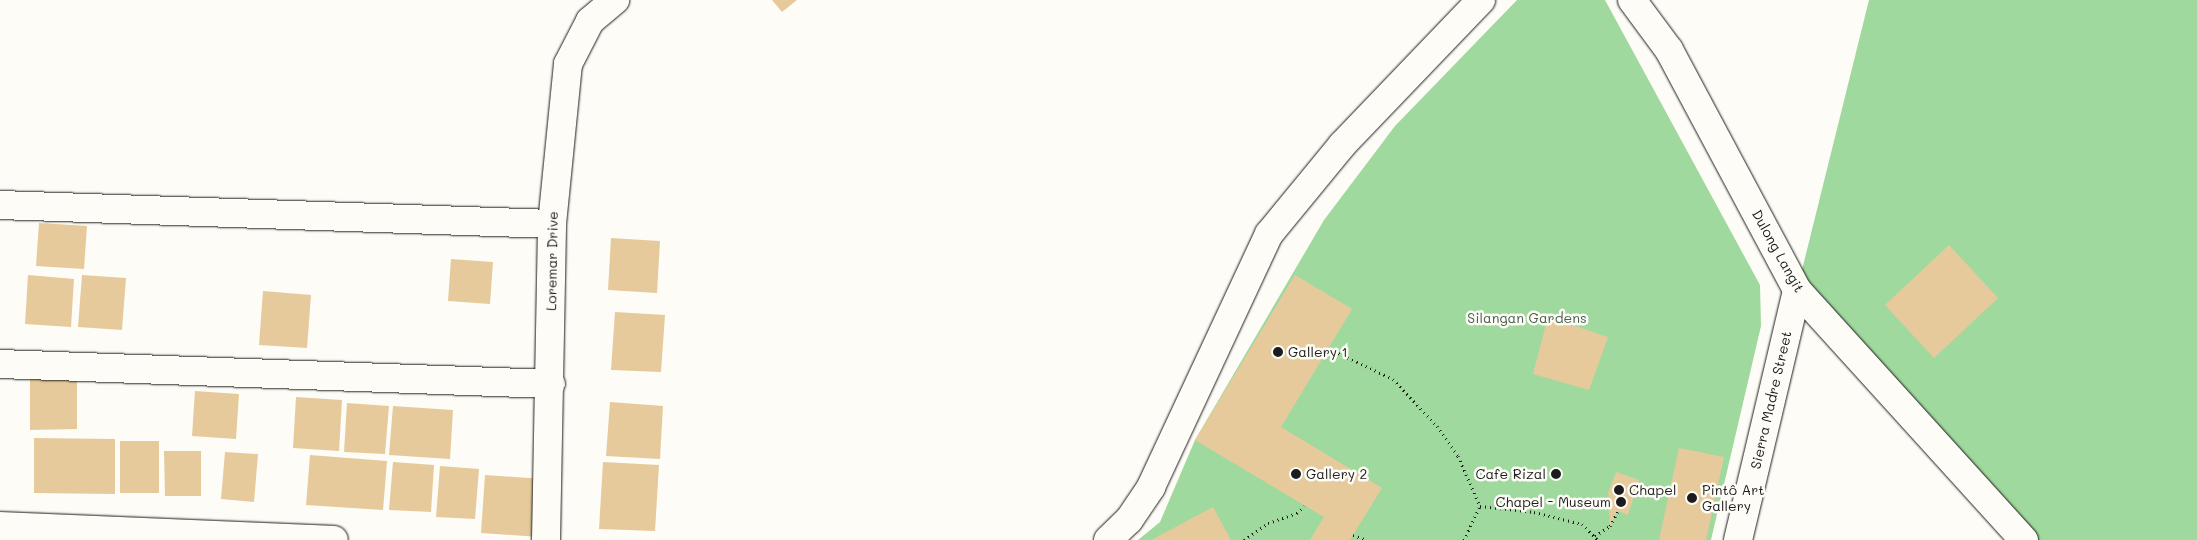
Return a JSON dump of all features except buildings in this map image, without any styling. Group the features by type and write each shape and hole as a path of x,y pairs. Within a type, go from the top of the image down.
{"street":[{"name":"Loremar Drive","path":"546,540 551,384 552,224 568,64 590,21 614,0"},
{"path":"1108,540 1129,520 1151,488 1269,234 1342,145 1481,0"},
{"name":"Dulong Langit","path":"1632,0 1669,50 1797,290 2024,540"},
{"path":"0,205 552,224"},
{"name":"Sierra Madre Street","path":"1738,540 1797,290"},
{"path":"0,364 551,384"},
{"path":"0,526 334,540"}],"path":[{"path":"1334,351 1393,378 1437,426 1458,456 1480,506 1464,540"},
{"path":"1244,540 1268,523 1296,513 1304,506"},
{"path":"1480,506 1534,512 1582,524 1598,540"},
{"path":"1595,536 1610,526 1618,511"},
{"path":"1353,535 1365,540"}],"green space":[{"name":"Silangan Gardens","path":"1517,0 1605,0 1760,285 1761,326 1711,540 1138,540 1160,522 1195,440 1324,220 1395,126"},
{"path":"1869,0 2197,0 2197,540 2024,540 1797,290"}],"place":[{"name":"Gallery 1","path":"1278,352"},
{"name":"Gallery 2","path":"1296,474"},
{"name":"Cafe Rizal","path":"1556,474"},
{"name":"Chapel","path":"1619,490"},
{"name":"Pintô Art Gallery","path":"1692,498"},
{"name":"Chapel - Museum","path":"1621,502"}]}
